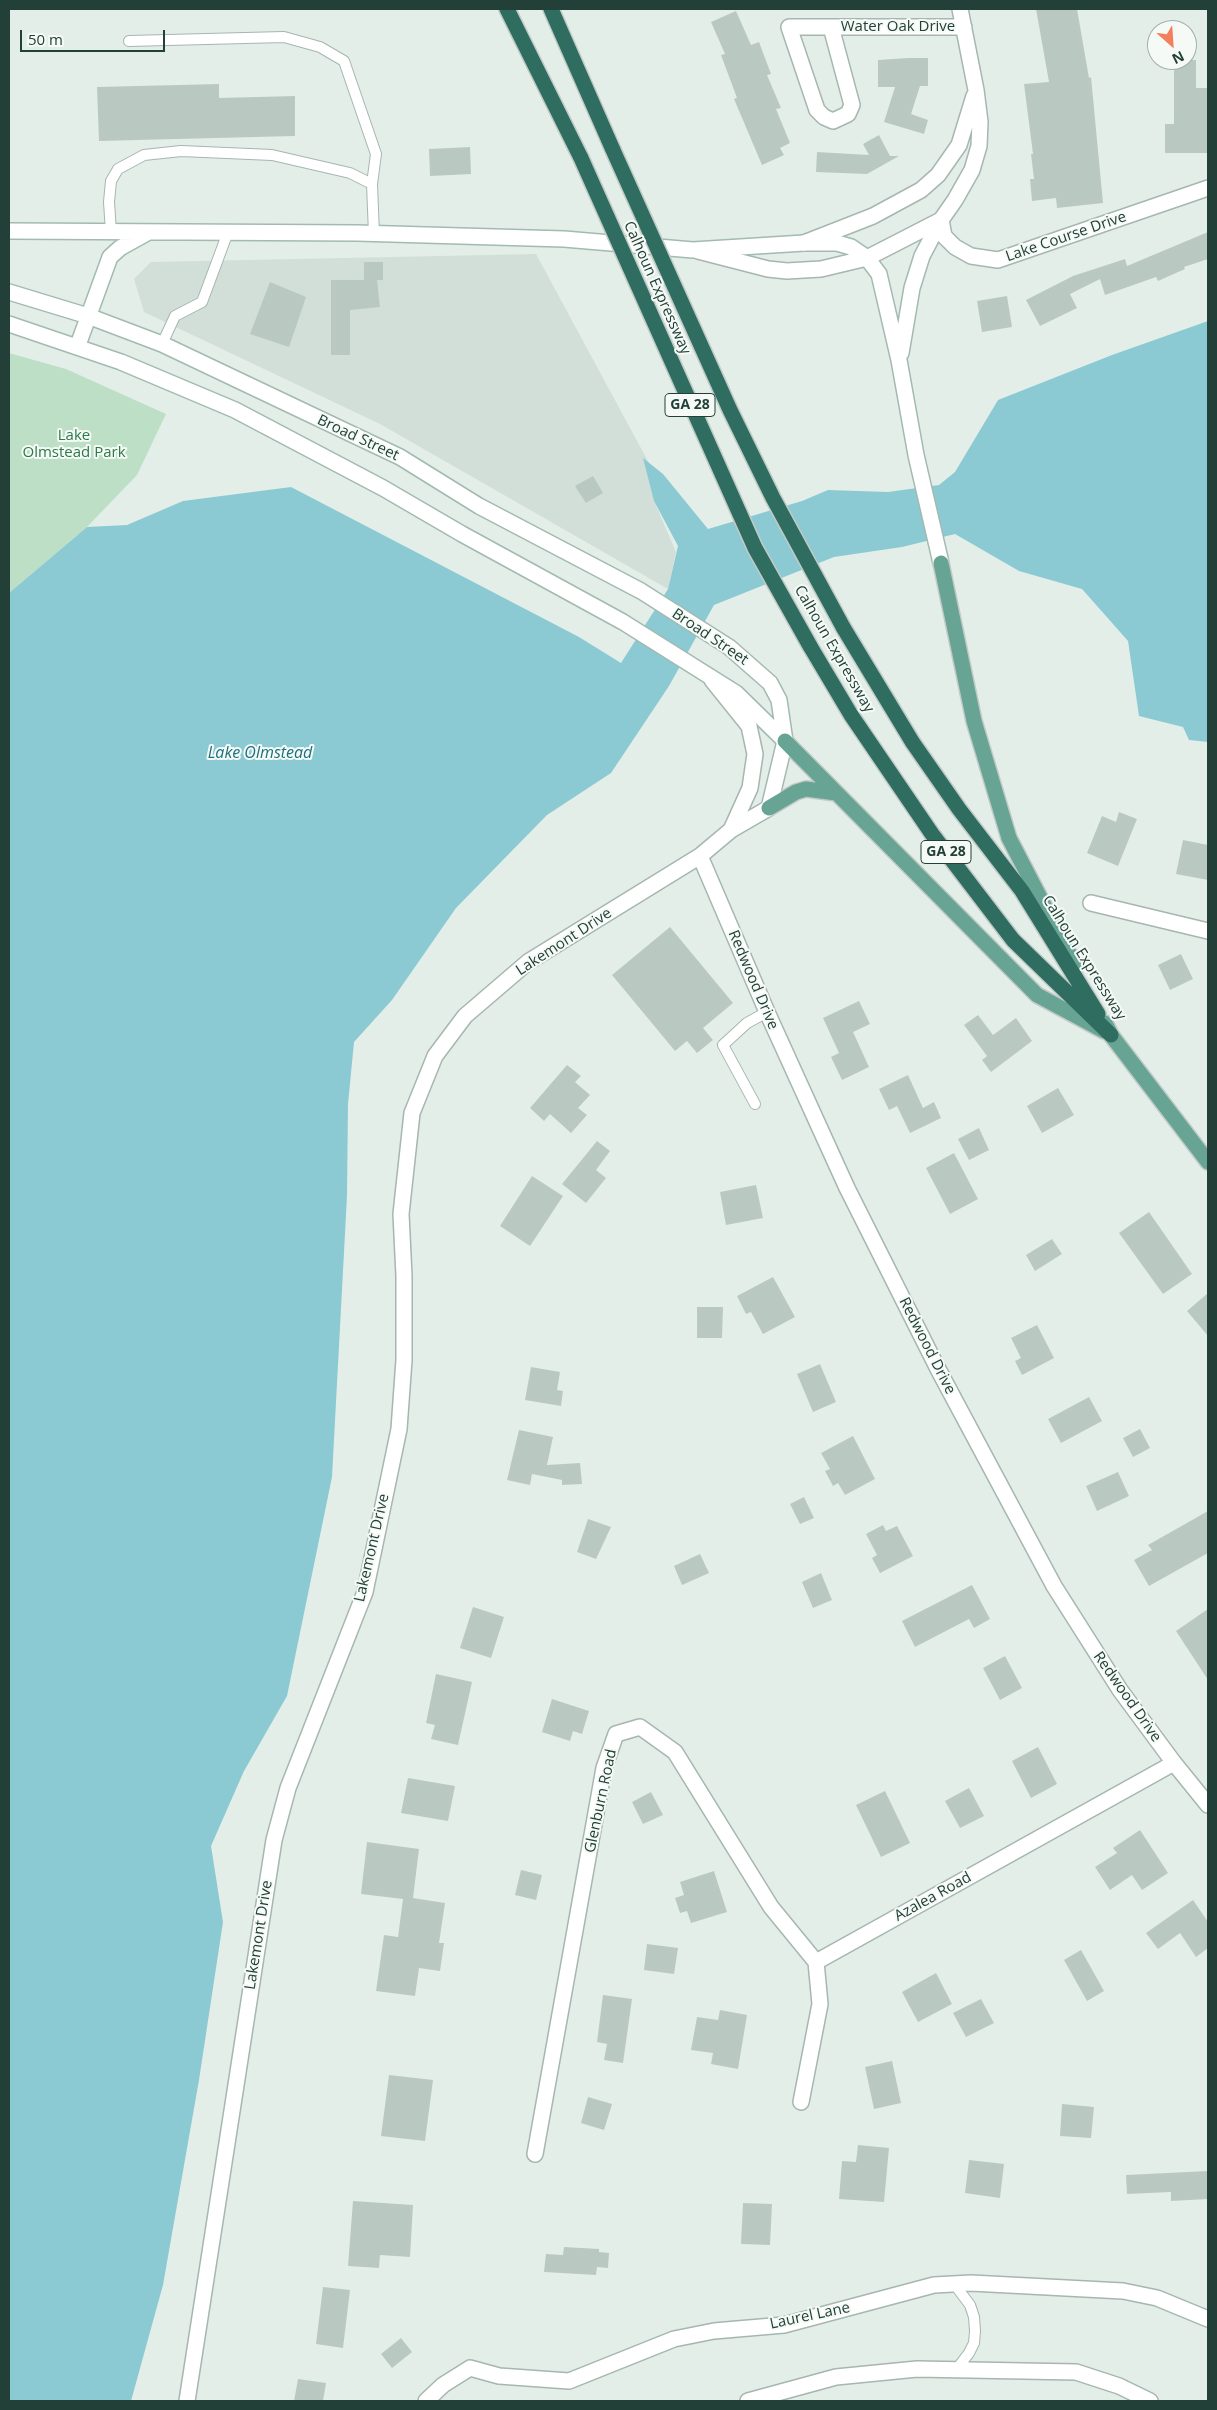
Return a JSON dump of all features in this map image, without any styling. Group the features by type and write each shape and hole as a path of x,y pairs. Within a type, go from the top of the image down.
{"highway":[{"name":"Calhoun Expressway","path":"507,9 535,61 581,158 755,548 810,646 851,715 926,825 1013,940 1111,1035"},
{"name":"Calhoun Expressway","path":"551,9 730,410 773,498 843,627 913,743 959,809 1022,891 1111,1035"}],"main road":[{"path":"941,563 974,721 1009,838 1111,1035"},
{"path":"786,741 1037,996 1111,1035"},
{"path":"769,808 796,792 806,789 836,793"},
{"name":"GA 28","path":"1111,1035 1208,1162"}],"street":[{"path":"899,360 912,288 922,256 941,220 956,200 972,170 979,146 980,122 976,90 960,9"},
{"name":"Water Oak Drive","path":"831,27 852,105 848,114 833,121 824,118 817,110 789,27 831,27 964,27"},
{"path":"804,243 881,212 921,190 938,176 959,145 976,90"},
{"name":"Lake Course Drive","path":"941,220 944,236 955,247 971,256 998,260 1208,188"},
{"path":"694,250 768,269 787,271 838,266 867,258 941,220"},
{"path":"9,231 374,234 564,239 694,250 804,243 837,243 851,247 867,258 879,274 899,360 916,455 941,563"},
{"path":"78,345 110,257 134,240 151,232"},
{"name":"Broad Street","path":"9,292 88,316 162,344 400,457 479,506 641,591 729,647 770,683 779,700 786,741"},
{"name":"Broad Street","path":"9,324 78,345 235,410 384,488 462,534 623,622 709,676 736,693 786,741"},
{"name":"Lakemont Drive","path":"709,676 749,726 754,754 750,788 731,830"},
{"path":"769,808 786,741"},
{"name":"Lakemont Drive","path":"187,2401 274,1840 288,1788 365,1592 399,1429 404,1360 401,1214 412,1113 435,1056 465,1016 528,962 700,856 731,830 769,808"},
{"name":"Redwood Drive","path":"700,856 767,1012 868,1231 938,1369 1054,1586 1120,1690 1208,1805"},
{"path":"1091,903 1208,931"},
{"name":"Glenburn Road","path":"535,2154 604,1768 616,1734 640,1727 675,1752 771,1907 816,1962"},
{"name":"Azalea Road","path":"816,1962 1174,1763"},
{"path":"801,2102 820,2004 816,1962"},
{"name":"Laurel Lane","path":"426,2401 443,2385 470,2368 500,2376 569,2381 674,2340 714,2330 784,2325 934,2285 971,2283 1123,2291 1157,2298 1208,2319"},
{"path":"748,2401 836,2377 917,2369 1076,2372 1119,2386 1150,2401"}],"lane":[{"path":"129,41 284,37 320,47 344,61 376,154 372,184 374,234"},
{"path":"111,232 109,202 111,181 118,169 144,155 181,151 272,155 350,173 372,184"},
{"path":"162,344 175,316 202,302 228,232"},
{"path":"755,1104 723,1044 747,1022 767,1012"},
{"path":"955,2285 970,2305 974,2316 975,2331 974,2343 956,2370"}],"shaded area":[{"path":"536,254 649,463 654,501 676,552 668,589 380,424 144,312 134,279 151,262"}],"green space":[{"name":"Lake Olmstead Park","path":"9,353 66,369 166,414 137,475 87,527 9,593"}],"water":[{"name":"Lake Olmstead","path":"1208,321 1208,742 1189,740 1183,727 1139,716 1128,641 1082,589 1019,571 955,534 902,547 834,557 714,605 669,686 611,773 547,815 456,908 392,1000 354,1042 348,1104 347,1196 332,1477 287,1696 244,1771 211,1846 223,1922 199,2080 163,2285 131,2401 9,2401 9,593 87,527 127,525 183,501 291,487 579,637 621,663 668,589 678,546 654,501 643,458 663,474 708,529 802,501 828,490 888,492 939,485 955,472 998,400 1112,355"}],"building":[{"path":"1036,9 1077,9 1089,78 1091,77 1103,203 1057,208 1056,198 1032,201 1030,179 1034,179 1031,154 1033,154 1024,84 1049,82"},
{"path":"736,11 751,45 759,42 771,74 767,75 781,108 776,109 790,143 780,148 784,155 762,165 734,99 737,98 721,55 725,54 711,22"},
{"path":"928,58 928,86 920,86 911,114 928,120 924,134 884,122 895,87 878,87 878,60"},
{"path":"1174,70 1196,70 1196,88 1208,88 1208,153 1165,153 1165,124 1174,124"},
{"path":"219,84 219,98 295,96 295,136 99,141 97,87"},
{"path":"879,135 890,156 899,156 867,174 816,172 817,152 869,155 863,144"},
{"path":"470,147 471,174 430,176 429,149"},
{"path":"1208,232 1208,259 1184,267 1185,269 1158,281 1156,277 1105,295 1100,279 1070,294 1077,308 1040,326 1026,300 1073,276 1125,259 1127,266"},
{"path":"364,262 383,262 383,280 377,280 380,307 350,310 350,355 331,355 331,280 364,280"},
{"path":"270,282 306,297 289,347 250,334"},
{"path":"1007,296 1012,327 982,332 977,301"},
{"path":"593,476 603,493 586,503 575,486"},
{"path":"1119,812 1137,819 1118,866 1087,853 1102,816 1116,822"},
{"path":"1183,840 1208,845 1208,880 1176,874"},
{"path":"670,927 733,1003 703,1028 713,1040 697,1053 687,1041 675,1051 612,975"},
{"path":"1181,954 1193,979 1170,990 1158,965"},
{"path":"859,1001 870,1024 853,1032 869,1067 842,1080 831,1057 839,1053 823,1018"},
{"path":"978,1015 993,1035 1016,1018 1032,1041 991,1072 982,1060 987,1056 964,1025"},
{"path":"567,1065 581,1076 575,1082 590,1095 578,1108 587,1115 571,1133 550,1114 544,1121 530,1108"},
{"path":"908,1075 923,1108 934,1102 941,1118 910,1133 897,1106 889,1110 879,1089"},
{"path":"1058,1088 1074,1115 1042,1133 1027,1106"},
{"path":"979,1128 989,1150 969,1160 958,1139"},
{"path":"597,1141 610,1151 596,1170 606,1178 586,1203 562,1184"},
{"path":"954,1153 978,1199 950,1214 926,1168"},
{"path":"532,1176 563,1196 530,1246 500,1226"},
{"path":"756,1185 763,1218 726,1225 720,1192"},
{"path":"1149,1212 1192,1274 1163,1294 1119,1233"},
{"path":"1052,1239 1062,1254 1035,1271 1026,1255"},
{"path":"773,1277 795,1317 763,1334 751,1312 746,1314 737,1296"},
{"path":"1208,1293 1208,1336 1187,1311"},
{"path":"697,1307 723,1307 722,1338 697,1338"},
{"path":"1037,1325 1054,1358 1022,1375 1015,1361 1021,1358 1011,1338"},
{"path":"820,1364 836,1402 813,1412 797,1374"},
{"path":"531,1367 560,1372 557,1390 563,1391 561,1406 525,1400"},
{"path":"1089,1397 1102,1421 1061,1443 1048,1419"},
{"path":"1140,1429 1150,1448 1133,1457 1123,1438"},
{"path":"519,1430 553,1437 547,1465 580,1463 582,1484 562,1485 562,1480 532,1474 530,1485 507,1480"},
{"path":"853,1436 875,1479 845,1495 838,1483 833,1486 825,1471 830,1469 821,1453"},
{"path":"1118,1472 1129,1496 1097,1511 1086,1486"},
{"path":"804,1497 814,1518 800,1524 790,1504"},
{"path":"1208,1511 1208,1553 1149,1586 1134,1560 1152,1550 1148,1545"},
{"path":"588,1519 611,1527 596,1559 577,1552"},
{"path":"883,1525 886,1531 897,1526 913,1556 880,1573 872,1558 877,1555 866,1534"},
{"path":"700,1554 709,1573 682,1585 674,1566"},
{"path":"821,1573 832,1600 813,1608 802,1582"},
{"path":"972,1585 990,1619 974,1628 969,1619 915,1647 902,1621"},
{"path":"473,1607 504,1617 491,1658 460,1648"},
{"path":"1208,1609 1208,1680 1176,1631"},
{"path":"1005,1656 1022,1688 1000,1700 983,1668"},
{"path":"436,1674 472,1682 458,1745 431,1739 435,1725 426,1723"},
{"path":"552,1699 589,1711 582,1734 573,1731 570,1741 542,1732"},
{"path":"1038,1747 1057,1784 1031,1798 1012,1761"},
{"path":"408,1778 455,1786 448,1821 401,1813"},
{"path":"969,1788 984,1816 960,1828 945,1801"},
{"path":"885,1791 910,1843 881,1857 856,1805"},
{"path":"651,1792 663,1815 643,1824 632,1802"},
{"path":"1140,1830 1168,1873 1142,1890 1132,1875 1110,1890 1095,1867 1117,1853 1113,1848"},
{"path":"367,1842 419,1849 413,1898 445,1903 439,1943 444,1943 440,1971 419,1968 415,1996 376,1991 384,1935 398,1937 403,1899 361,1894"},
{"path":"521,1870 542,1875 536,1900 515,1895"},
{"path":"714,1871 727,1912 691,1923 687,1911 680,1913 675,1898 684,1895 680,1882"},
{"path":"1193,1900 1208,1922 1208,1948 1196,1957 1180,1933 1158,1949 1146,1933"},
{"path":"647,1944 678,1948 674,1974 644,1970"},
{"path":"1081,1950 1104,1991 1087,2001 1064,1960"},
{"path":"936,1973 952,2004 918,2022 902,1992"},
{"path":"603,1995 632,1999 623,2063 604,2060 607,2044 597,2042"},
{"path":"981,1999 994,2023 966,2037 953,2013"},
{"path":"720,2010 747,2015 738,2069 711,2064 713,2053 691,2050 697,2017 718,2020"},
{"path":"892,2061 901,2103 874,2109 865,2067"},
{"path":"389,2075 433,2080 425,2141 381,2136"},
{"path":"588,2097 612,2104 604,2130 581,2123"},
{"path":"1062,2104 1094,2107 1091,2138 1060,2136"},
{"path":"858,2145 889,2148 884,2202 839,2199 842,2161 856,2162"},
{"path":"969,2160 1004,2164 1000,2198 965,2193"},
{"path":"1208,2171 1208,2199 1171,2201 1171,2192 1127,2194 1126,2175"},
{"path":"353,2201 413,2205 410,2257 380,2255 379,2268 348,2266"},
{"path":"743,2203 772,2204 770,2245 741,2244"},
{"path":"564,2247 599,2249 599,2252 609,2253 608,2268 597,2267 596,2275 544,2272 546,2254 563,2255"},
{"path":"323,2287 350,2290 343,2348 316,2344"},
{"path":"401,2338 412,2352 392,2368 381,2354"},
{"path":"298,2379 326,2383 323,2401 294,2401"}]}
